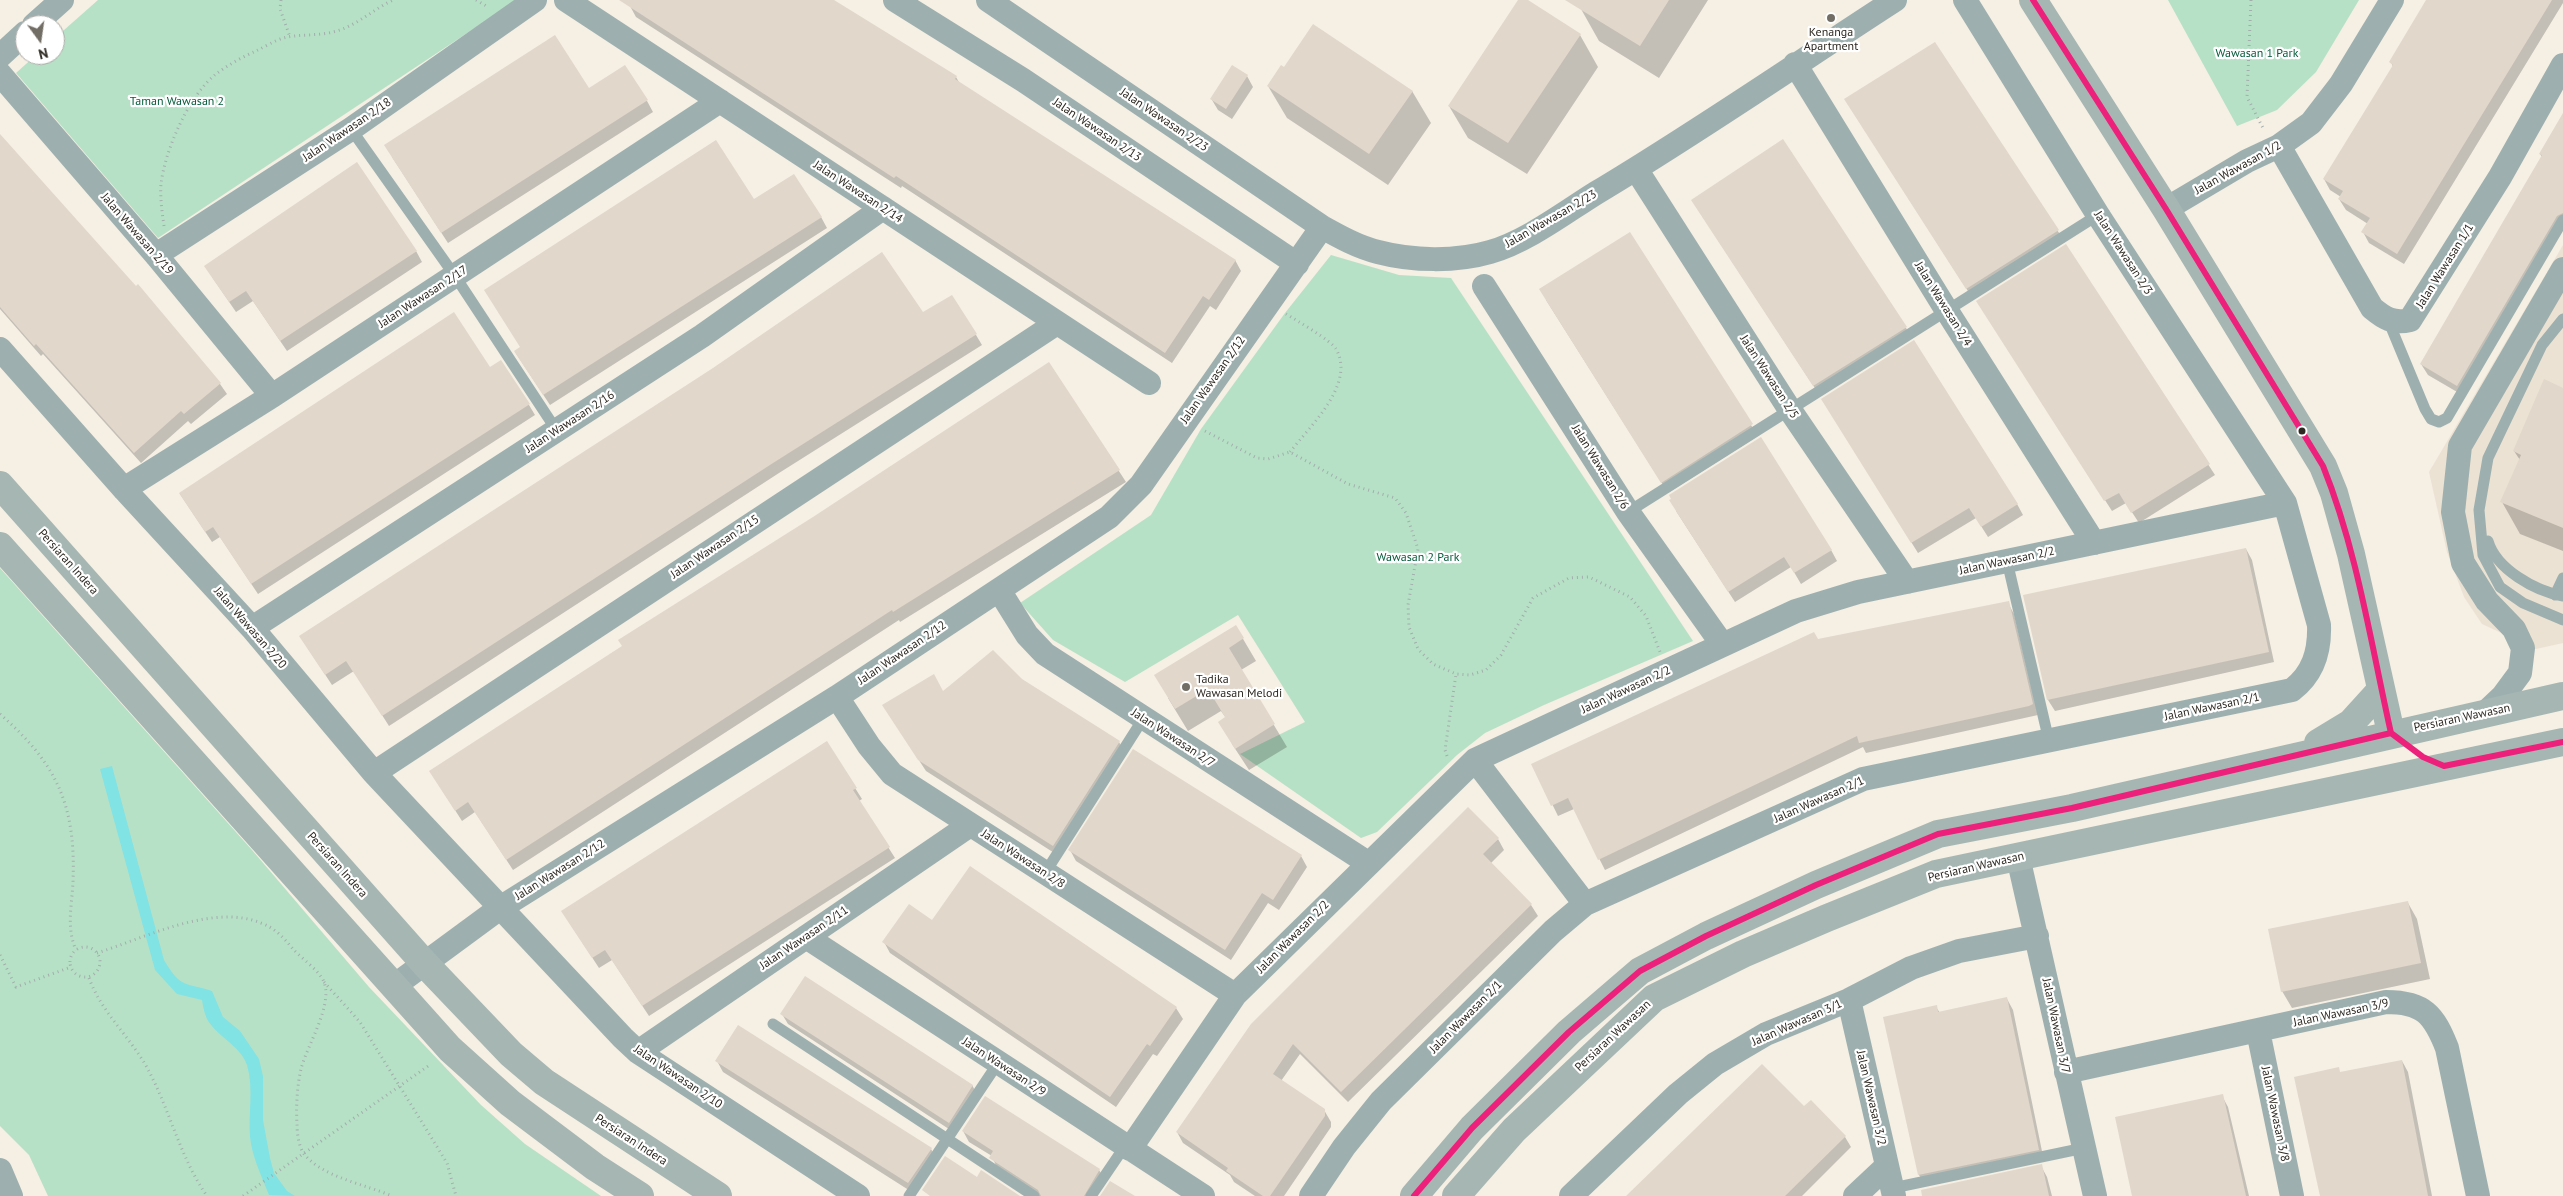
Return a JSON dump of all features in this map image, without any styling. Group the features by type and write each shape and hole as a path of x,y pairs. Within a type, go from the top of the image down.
{"main road":[{"path":"2033,0 2166,209 2323,466 2334,493 2351,554 2391,733 2423,757 2444,766"},
{"name":"Persiaran Indera","path":"0,485 425,964 510,1054 544,1082 718,1196"},
{"path":"0,546 450,1049 510,1103 595,1167 640,1196"},
{"path":"2290,757 2338,732 2351,722 2381,690"},
{"name":"Persiaran Wawasan","path":"1414,1196 1472,1128 1569,1032 1640,972 1706,936 1816,884 1938,834 2072,808 2391,733 2563,696"},
{"path":"2356,785 2391,733"},
{"name":"Persiaran Wawasan","path":"1456,1196 1514,1130 1654,998 1743,954 1936,874 2563,742"},
{"path":"1938,834 1986,841 2018,857 2018,847 2027,833 2072,808"}],"street":[{"path":"45,15 62,0"},
{"name":"Jalan Wawasan 2/18","path":"156,255 351,129 535,0"},
{"name":"Jalan Wawasan 2/14","path":"566,0 1149,383"},
{"name":"Jalan Wawasan 2/13","path":"895,0 1023,80 1297,264"},
{"name":"Jalan Wawasan 2/23","path":"988,0 1322,227 1350,242 1377,252 1402,257 1451,257 1490,252 1515,243 1636,169 1896,0"},
{"name":"Jalan Wawasan 2/3","path":"1965,0 2098,215 2285,503"},
{"name":"Jalan Wawasan 1/2","path":"2166,209 2247,161 2276,148 2311,122 2335,92 2392,0"},
{"path":"0,56 15,42"},
{"name":"Jalan Wawasan 2/4","path":"1795,64 1947,311 2094,543"},
{"name":"Jalan Wawasan 1/1","path":"2388,320 2402,322 2410,320 2416,313 2500,177 2563,65"},
{"name":"Jalan Wawasan 2/19","path":"0,74 156,255 272,396"},
{"name":"Jalan Wawasan 2/17","path":"124,489 272,396 720,101"},
{"path":"2276,148 2372,308 2388,320"},
{"name":"Jalan Wawasan 2/5","path":"1636,169 1790,410 1908,582"},
{"name":"Jalan Wawasan 2/16","path":"252,628 702,336 883,208"},
{"name":"Jalan Wawasan 2/12","path":"394,986 500,908 837,696 1109,517 1141,485 1186,418 1322,227"},
{"path":"2484,714 2503,696 2520,673 2523,648 2514,629 2487,601 2463,563 2453,512 2460,446 2563,269"},
{"name":"Jalan Wawasan 2/6","path":"1484,286 1628,512 1722,644"},
{"name":"Jalan Wawasan 2/15","path":"374,773 1057,323"},
{"name":"Jalan Wawasan 2/20","path":"0,349 124,489 252,628 374,773 500,908"},
{"name":"Jalan Wawasan 2/2","path":"1127,1147 1235,995 1475,760 1796,611 1858,592 2285,503"},
{"name":"Jalan Wawasan 2/1","path":"1311,1196 1344,1147 1381,1101 1553,931 1585,904 1862,779 2292,690 2304,681 2312,668 2320,642 2319,625 2285,503"},
{"name":"Jalan Wawasan 2/7","path":"999,590 1027,635 1045,654 1368,863"},
{"name":"Jalan Wawasan 2/8","path":"837,696 869,746 892,774 1235,995"},
{"path":"1475,760 1585,904"},
{"name":"Jalan Wawasan 2/11","path":"638,1052 970,825"},
{"name":"Jalan Wawasan 3/7","path":"2018,857 2095,1196"},
{"name":"Jalan Wawasan 2/10","path":"500,908 638,1052 858,1196"},
{"name":"Jalan Wawasan 3/1","path":"1571,1196 1678,1094 1715,1064 1766,1034 1849,1000 1911,968 1959,952 2037,936"},
{"name":"Jalan Wawasan 2/9","path":"806,937 1203,1196"},
{"name":"Jalan Wawasan 3/2","path":"1849,1000 1891,1183"},
{"name":"Jalan Wawasan 3/9","path":"2066,1072 2386,1002 2406,1002 2419,1007 2431,1017 2440,1031 2447,1048 2478,1196"},
{"name":"Jalan Wawasan 3/8","path":"2258,1031 2292,1196"},
{"path":"0,1170 11,1196"},
{"path":"1855,1196 1891,1183"}],"lane":[{"path":"351,129 455,276 557,431"},
{"path":"1628,512 2098,215"},
{"path":"2388,320 2425,409 2431,419 2439,422 2447,418 2563,220"},
{"path":"2563,319 2542,346 2488,458 2479,510 2483,555 2500,587 2523,603 2563,620"},
{"path":"2479,510 2491,553 2527,585 2559,595 2563,578"},
{"path":"2007,561 2049,741"},
{"path":"1044,873 1143,719"},
{"path":"773,1024 1034,1196"},
{"path":"909,1196 998,1063"},
{"path":"1091,1196 1127,1147"},
{"path":"1891,1183 2084,1148"}],"path":[{"path":"281,0 280,9 290,37"},
{"path":"164,226 161,183 168,156 178,128 202,88 215,74 241,58 290,37 332,32 353,24 372,10 393,0"},
{"path":"476,0 492,9"},
{"path":"2251,0 2247,97 2276,148"},
{"path":"1186,418 1257,458 1268,459 1290,452 1336,392 1341,377 1341,363 1336,348 1269,301"},
{"path":"1290,452 1348,484 1395,498 1406,513 1418,549 1408,605 1409,627 1418,649 1432,664 1456,674 1470,675 1486,670 1501,655 1533,598 1569,578 1589,577 1630,597 1646,616 1661,657"},
{"path":"1456,674 1445,750 1456,780"},
{"path":"0,714 26,737 48,764 60,789 74,848 70,932 76,950"},
{"path":"97,953 192,921 224,917 261,922 281,935 360,1022 447,1163 456,1196"},
{"path":"81,946 92,947 101,962 99,972 89,978 80,976 71,967 72,952 76,950 81,946"},
{"path":"0,955 16,987 71,967"},
{"path":"89,978 95,994 106,1013 125,1034 145,1064 189,1165 207,1196"},
{"path":"324,982 325,997 321,1016 301,1069 298,1093 297,1133 303,1153 312,1161 343,1178 392,1196"},
{"path":"243,1196 433,1062"}],"shaded area":[{"path":"2563,245 2563,643 2536,649 2482,624 2464,597 2447,552 2429,472"}],"green space":[{"name":"Taman Wawasan 2","path":"98,0 517,0 158,238 16,73 25,65 65,65 65,29"},
{"name":"Wawasan 1 Park","path":"2168,0 2359,0 2316,72 2277,110 2237,126"},
{"name":"Wawasan 2 Park","path":"1331,255 1399,275 1451,278 1693,641 1544,705 1485,733 1457,755 1377,832 1361,838 1240,754 1305,722 1238,615 1125,682 1053,640 1020,603 1151,515 1201,429 1285,313"},
{"path":"0,568 252,850 369,987 481,1105 525,1144 601,1196 48,1196 29,1155 0,1126"}],"water":[{"path":"112,766 164,960 175,976 184,983 212,991 223,1017 240,1031 259,1059 263,1076 263,1120 270,1158 274,1173 287,1191 295,1196 269,1195 258,1167 250,1137 250,1083 244,1058 211,1025 205,1014 202,1000 177,994 155,970 100,769"}],"building":[{"path":"619,0 834,0 957,76 955,79 1236,260 1209,300 1203,296 1165,353 896,176 894,178"},
{"path":"1518,0 1528,0 1581,34 1508,143 1448,106"},
{"path":"1565,0 1669,0 1640,46"},
{"path":"2426,0 2552,0 2397,254 2361,232 2370,218 2338,199 2343,191 2323,179 2393,65 2389,62"},
{"path":"1313,24 1413,91 1369,154 1267,86 1281,65 1284,67"},
{"path":"555,35 589,88 625,65 648,100 441,233 384,145"},
{"path":"1935,42 2059,230 1966,289 1844,99"},
{"path":"1232,65 1248,75 1226,109 1210,99"},
{"path":"2563,113 2563,213 2557,216 2457,386 2420,364 2542,155 2539,154"},
{"path":"0,134 136,286 138,284 221,383 184,414 181,411 134,453 36,344 34,346 0,307"},
{"path":"1783,139 1907,327 1813,386 1691,200"},
{"path":"716,140 754,199 794,174 822,217 543,395 514,351 520,347 484,290"},
{"path":"357,162 417,251 280,341 246,291 229,302 204,266"},
{"path":"1630,232 1753,424 1661,483 1539,289"},
{"path":"2066,244 2210,464 2131,513 2119,493 2104,501 1976,301"},
{"path":"882,252 923,312 952,295 977,334 773,463 382,716 346,661 325,675 299,636 713,368"},
{"path":"454,312 490,367 501,360 530,404 251,584 213,527 205,532 179,493"},
{"path":"1914,340 2018,504 1981,527 1969,508 1911,543 1821,399"},
{"path":"1049,362 1120,470 893,612 892,610 506,860 468,802 455,811 429,771 622,646 618,640 813,517"},
{"path":"2544,379 2563,388 2563,528 2500,502 2521,455 2513,451"},
{"path":"1761,437 1832,550 1794,573 1784,557 1728,592 1669,500 1671,499 1669,495"},
{"path":"2246,548 2269,652 2047,700 2023,595"},
{"path":"2009,601 2033,704 1859,743 1857,736 1598,860 1568,798 1551,806 1531,764 1814,632 1818,639"},
{"name":"Tadika Wawasan Melodi","path":"1236,625 1244,638 1229,648 1275,724 1235,749 1218,722 1225,717 1208,689 1175,709 1154,675"},
{"path":"993,650 1022,679 1120,741 1053,846 918,760 882,705 934,674 943,691"},
{"path":"827,741 857,788 853,790 890,847 642,1006 605,950 592,958 561,911"},
{"path":"1133,749 1302,855 1273,900 1262,893 1225,950 1068,850"},
{"path":"1468,807 1499,838 1483,854 1532,904 1341,1092 1293,1044 1273,1074 1325,1109 1325,1116 1270,1196 1263,1196 1226,1171 1228,1168 1176,1132 1251,1024"},
{"path":"970,866 1177,1007 1150,1046 1147,1044 1110,1097 882,942 909,904 932,920"},
{"path":"2408,901 2421,963 2281,992 2268,929"},
{"path":"805,976 973,1085 949,1123 780,1014"},
{"path":"2007,997 2039,1150 1918,1175 1883,1017 1937,1005 1938,1012"},
{"path":"738,1025 932,1148 908,1183 715,1061"},
{"path":"2402,1060 2428,1196 2320,1196 2294,1077 2339,1067 2340,1072"},
{"path":"1762,1064 1804,1106 1811,1100 1846,1136 1785,1196 1626,1196"},
{"path":"2223,1094 2246,1196 2132,1196 2115,1117"},
{"path":"985,1096 1100,1169 1084,1196 1041,1196 1038,1190 989,1158 993,1151 962,1131"},
{"path":"945,1156 977,1177 981,1170 1020,1196 930,1196 922,1190"},
{"path":"2042,1164 2049,1196 1922,1196 1921,1190"},
{"path":"1110,1181 1135,1196 1100,1196"}],"transit line":[{"path":"2033,0 2166,209 2323,466 2335,498 2354,564 2391,733"},
{"path":"2391,733 2423,757 2444,766 2563,742"},
{"path":"1414,1196 1472,1128 1569,1032 1640,971 1706,936 1816,885 1938,834 2072,808 2391,733"}],"place":[{"name":"Kenanga Apartment","path":"1831,18"},
{"name":"Tadika Wawasan Melodi","path":"1186,687"}]}
